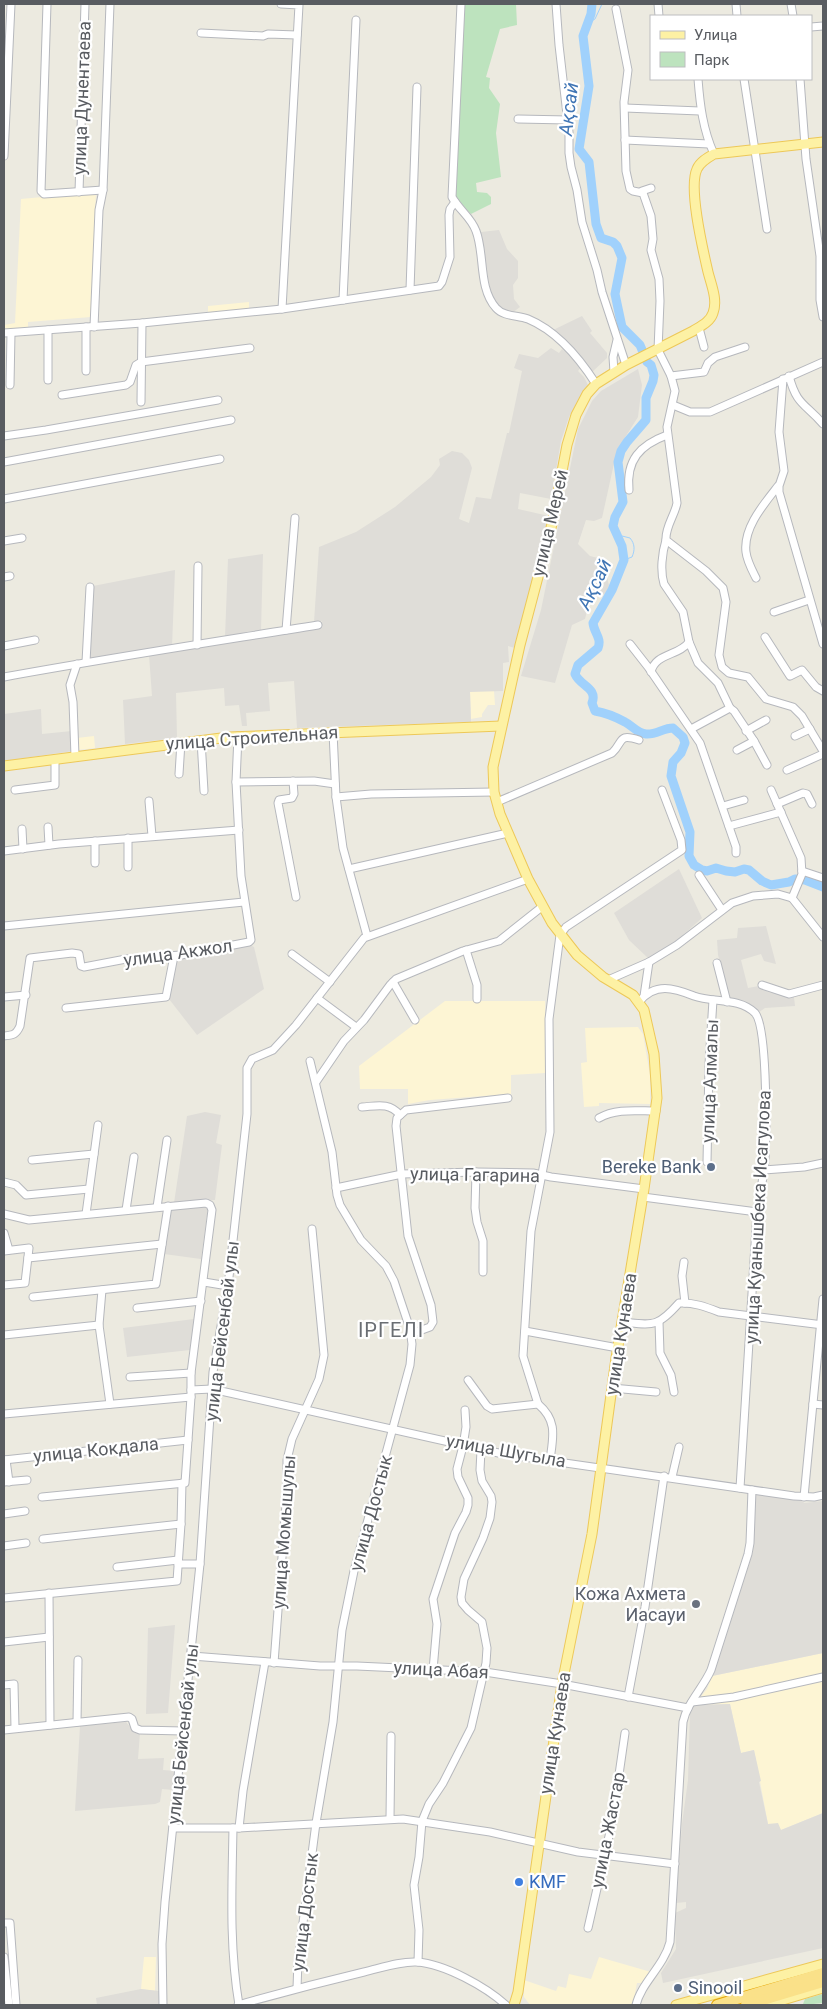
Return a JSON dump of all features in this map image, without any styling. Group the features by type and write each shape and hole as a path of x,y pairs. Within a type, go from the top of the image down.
{"highway":[{"path":"718,2005 823,1973"},
{"path":"746,2005 823,1982"}],"main road":[{"path":"699,328 713,313 715,298 700,229 695,176 702,162 714,154 823,142"},
{"name":"улица Мерей","path":"501,726 520,644 550,532 571,428 581,404 596,384 614,372 699,328"},
{"path":"501,726 493,766 494,792 508,834 528,879 560,935 587,965 633,996 642,999"},
{"name":"улица Строительная","path":"4,766 238,736 501,726"},
{"name":"улица Кунаева","path":"518,1992 562,1684 592,1534 618,1348 656,1111 657,1091 654,1054 642,999"},
{"path":"676,2005 823,1964"},
{"path":"766,2005 786,2002 823,1988"},
{"path":"514,2005 518,1992"},
{"path":"518,1992 520,2005"}],"street":[{"path":"4,156 11,4"},
{"path":"47,4 41,191 44,194 103,190"},
{"name":"улица Дунентаева","path":"79,192 85,4"},
{"path":"86,371 99,210 103,190 110,4"},
{"path":"281,4 299,5 282,309"},
{"path":"461,4 452,197 471,220 477,232 486,286 497,310 530,320 546,330 575,354 596,384"},
{"path":"556,4 568,120 568,154 577,190 582,222 626,365"},
{"path":"616,9 628,70 624,95 628,184 633,191 642,191 650,188"},
{"path":"343,300 356,20"},
{"path":"201,33 263,36 268,34 297,35"},
{"path":"698,80 700,111 709,144 714,154"},
{"path":"744,80 766,229"},
{"path":"800,80 805,144 820,256 820,300 823,317"},
{"path":"410,290 417,87"},
{"path":"625,108 700,111"},
{"path":"518,119 568,120"},
{"path":"625,140 709,144"},
{"path":"642,191 651,216 653,239 651,250 659,279 660,301 654,352 671,376 675,391 668,420 667,435 677,503 667,530 663,549 664,584 683,612 689,642 698,663 718,684 730,708 754,741 767,765"},
{"path":"10,385 7,333 142,323 282,309 438,286 442,282 450,257 449,215 450,209 455,202"},
{"path":"141,402 142,323"},
{"path":"699,328 704,347"},
{"path":"48,330 48,380"},
{"path":"614,372 612,357 617,339"},
{"path":"671,376 704,372 708,363 715,357 745,347"},
{"path":"62,395 126,385 130,382 136,365 141,362 250,348"},
{"path":"673,405 690,412 710,412 823,362"},
{"path":"786,378 798,399 823,424"},
{"path":"786,378 780,432 784,471 778,492 823,644"},
{"path":"4,436 218,400"},
{"path":"4,462 231,420"},
{"path":"629,490 629,472 636,456 642,448 653,440 667,435"},
{"path":"4,499 220,459"},
{"path":"756,578 747,557 746,537 767,500 779,486"},
{"path":"286,630 294,518"},
{"path":"4,541 22,538"},
{"path":"666,540 712,576 723,588 726,602 719,655 722,667 730,673 748,677 766,699 793,707 802,716 823,752 787,770"},
{"path":"197,645 198,566"},
{"path":"86,662 90,587"},
{"path":"774,612 810,600"},
{"path":"4,677 318,625"},
{"path":"765,637 790,676 802,670 816,687 823,691"},
{"path":"4,646 35,640"},
{"path":"651,672 653,665 660,658 680,651 689,642"},
{"path":"630,644 691,729 706,756 730,826 736,853"},
{"path":"75,756 73,702 70,685 77,664"},
{"path":"691,729 730,708"},
{"path":"746,731 766,720"},
{"path":"795,736 810,729"},
{"path":"333,732 336,797 343,848 367,936 528,879"},
{"name":"улица Акжол","path":"26,995 30,958 72,953 79,954 81,966 84,967 126,959 174,956 249,942 251,940 244,902 238,830 236,782 238,736"},
{"path":"497,802 612,753 624,737 639,740"},
{"path":"201,740 204,791"},
{"path":"737,750 754,741"},
{"path":"179,774 181,742"},
{"path":"15,790 55,785 55,759"},
{"path":"293,781 294,794 292,798 279,800 278,803 296,897"},
{"path":"236,782 320,781 335,784"},
{"path":"550,1460 554,1434 552,1423 546,1411 538,1404 523,1356 531,1231 550,1132 549,1019 560,935 566,927 682,850 681,840 662,790"},
{"path":"771,790 801,858 802,873 792,898"},
{"path":"336,797 371,794 494,792"},
{"path":"777,804 804,793 807,794 812,804"},
{"path":"723,806 744,800"},
{"path":"149,802 152,836"},
{"path":"730,826 781,812"},
{"path":"48,827 49,845"},
{"path":"22,829 23,849"},
{"path":"4,851 49,845 238,830"},
{"path":"349,869 508,834"},
{"path":"128,838 128,867"},
{"path":"95,841 95,864"},
{"path":"802,873 823,878"},
{"path":"699,875 722,910"},
{"path":"608,980 649,962 677,946 722,910 741,899 753,896 778,894 792,898 823,937"},
{"path":"4,926 244,902"},
{"path":"316,1082 344,1041 364,1020 393,982 466,950 499,941 543,906"},
{"name":"улица Бейсенбай улы","path":"163,2005 163,1918 192,1656 213,1372 228,1286 247,1114 247,1068 252,1060 273,1050 367,936"},
{"path":"466,950 477,985 477,999"},
{"path":"292,954 330,982"},
{"path":"66,1008 166,997 174,956"},
{"path":"642,999 649,962"},
{"path":"717,963 727,1002"},
{"path":"393,982 415,1020"},
{"path":"762,985 789,994 823,985"},
{"name":"улица Куанышбека Исагулова","path":"642,999 652,991 673,988 751,1010 758,1018 766,1059 764,1170 757,1212 740,1488"},
{"path":"4,997 26,995 17,1033 4,1036"},
{"path":"317,998 356,1027"},
{"name":"улица Алмалы","path":"707,1162 709,1064 713,1000"},
{"name":"улица Достык","path":"297,1988 297,1974 316,1823 328,1760 342,1630 354,1571 394,1429 411,1359 412,1344 411,1334 394,1281 386,1266 361,1240 340,1204 336,1188 332,1152 310,1061"},
{"path":"411,1334 430,1326 433,1322 433,1315 408,1236 396,1126 400,1115 406,1110 508,1098"},
{"path":"362,1107 386,1106 394,1108 400,1115"},
{"path":"599,1118 607,1113 618,1111 656,1111"},
{"path":"86,1214 98,1125"},
{"path":"157,1207 166,1140"},
{"path":"32,1160 94,1154"},
{"path":"126,1210 134,1157"},
{"path":"764,1170 804,1167 823,1163"},
{"path":"476,1172 475,1208 477,1222 484,1241 484,1272"},
{"name":"улица Гагарина","path":"336,1188 402,1174 533,1173 757,1212"},
{"path":"4,1182 16,1185 26,1195 89,1189"},
{"path":"4,1214 29,1220 206,1203 210,1205 212,1210 191,1373 188,1440 185,1483 182,1484 177,1580 4,1598"},
{"path":"33,1297 156,1284 168,1206"},
{"name":"улица Момышулы","path":"274,1663 287,1491 287,1460 292,1439 320,1379 324,1355 312,1229"},
{"path":"4,1232 6,1250 29,1248 25,1283 4,1285"},
{"path":"28,1258 162,1244"},
{"path":"684,1262 682,1276 685,1303"},
{"path":"204,1282 228,1286"},
{"path":"102,1290 100,1325 110,1404"},
{"path":"804,1496 822,1325 823,1299"},
{"path":"137,1308 201,1301"},
{"path":"622,1322 651,1325 669,1315 679,1303 685,1303 704,1306 719,1312 822,1325"},
{"path":"659,1322 660,1353 671,1375 674,1392"},
{"path":"4,1335 100,1325"},
{"path":"526,1330 618,1348"},
{"path":"130,1377 191,1373"},
{"path":"468,1380 487,1406 492,1409 538,1404"},
{"path":"612,1388 656,1392"},
{"name":"улица Шугыла","path":"4,1414 110,1404 212,1389 481,1450 752,1490 804,1496 823,1495"},
{"path":"813,1404 823,1405"},
{"path":"433,1670 437,1624 433,1599 455,1533 468,1505 468,1498 458,1477 457,1468 466,1427 465,1410"},
{"name":"улица Кокдала","path":"5,1460 188,1440"},
{"path":"672,1477 679,1447"},
{"path":"418,1962 419,1930 414,1885 422,1821 429,1804 443,1783 471,1728 485,1672 487,1648 482,1622 462,1603 461,1597 464,1579 484,1538 490,1518 492,1502 491,1496 482,1481 480,1470 481,1450"},
{"path":"5,1460 6,1482 27,1480"},
{"path":"628,1697 645,1607 664,1476"},
{"path":"42,1497 182,1484"},
{"path":"636,2005 639,1995 668,1951 671,1934 684,1713 704,1684 711,1670 748,1554 752,1490"},
{"path":"4,1514 26,1511"},
{"path":"43,1539 181,1524"},
{"path":"4,1546 26,1543"},
{"path":"117,1567 178,1562 200,1564"},
{"path":"49,1593 50,1725"},
{"path":"4,1642 49,1637"},
{"name":"улица Абая","path":"192,1656 274,1663 485,1672 628,1697 690,1705 734,1697 823,1676"},
{"path":"77,1722 78,1660"},
{"path":"265,1662 236,1828 231,1917 238,2005 297,1988 400,1964 418,1962 445,1969 462,1977 506,2005"},
{"path":"4,1685 14,1684 15,1728"},
{"path":"4,1730 129,1717 132,1719 135,1728 140,1730 183,1731"},
{"name":"улица Жастар","path":"588,1928 612,1823 625,1733"},
{"path":"390,1819 391,1736"},
{"path":"173,1828 236,1828 390,1819 422,1821 604,1856 675,1864"},
{"path":"7,1923 16,2005"},
{"path":"4,1957 9,2005"}],"shaded area":[{"path":"96,192 91,317 28,322 28,329 4,330 4,325 15,323 21,199"},
{"path":"499,230 507,249 518,261 518,278 513,285 514,299 520,307 512,313 499,307 494,301 489,285 481,232"},
{"path":"249,302 249,309 208,313 208,306"},
{"path":"582,316 592,331 590,333 607,353 607,358 592,372 584,360 551,331"},
{"path":"551,348 559,353 562,349 582,366 578,371 588,385 569,417 561,441 551,499 520,493 518,509 549,516 515,648 508,646 509,662 503,663 503,691 470,692 471,722 297,728 294,681 268,683 270,711 246,713 247,726 242,726 239,705 225,706 224,688 176,693 177,738 125,744 123,700 152,696 149,655 321,627 322,621 314,622 319,547 356,532 395,507 431,477 440,465 439,459 452,451 462,453 469,460 472,468 459,519 469,523 476,497 491,499 507,433 509,433 522,371 514,368 519,354 538,358"},
{"path":"638,369 642,385 638,417 617,450 602,518 594,521 586,520 578,544 590,556 602,559 609,585 607,593 590,599 585,619 572,625 555,683 521,676 541,610 578,429 592,401 601,391"},
{"path":"263,554 261,631 225,637 228,559"},
{"path":"175,570 172,647 88,659 93,586"},
{"path":"470,691 494,691 495,705 488,705 482,717 471,719"},
{"path":"41,709 42,734 72,731 73,751 4,761 4,714"},
{"path":"94,736 95,748 78,750 77,738"},
{"path":"679,869 702,918 675,942 648,958 629,940 614,913"},
{"path":"766,926 776,964 764,961 761,954 741,960 748,988 759,986 768,992 794,997 795,1006 765,1008 759,1012 729,997 718,955 717,940 737,938 738,928"},
{"path":"250,945 254,947 264,989 197,1035 169,999 176,959"},
{"path":"445,1001 545,1001 545,1073 511,1075 511,1094 430,1100 408,1104 408,1089 360,1089 359,1066"},
{"path":"638,1027 643,1034 650,1075 650,1104 599,1103 599,1106 584,1107 581,1063 587,1062 585,1028"},
{"path":"205,1112 221,1115 216,1143 222,1145 215,1200 174,1203 187,1116"},
{"path":"204,1205 208,1208 201,1259 164,1254 171,1209"},
{"path":"194,1319 190,1350 127,1357 123,1328"},
{"path":"755,1494 802,1500 804,1503 823,1501 823,1653 712,1676 753,1552"},
{"path":"175,1625 168,1713 146,1714 148,1628"},
{"path":"823,1653 823,1813 781,1830 768,1824 754,1750 741,1753 730,1704 694,1705 707,1689 712,1676"},
{"path":"730,1704 741,1753 754,1750 768,1824 778,1823 781,1830 823,1813 823,1948 663,1983 661,1973 676,1949 675,1913 686,1908 686,1902 676,1903 682,1824 688,1780 690,1713 694,1705"},
{"path":"126,1722 134,1732 140,1733 138,1759 164,1758 163,1770 175,1771 173,1790 162,1789 160,1802 155,1804 75,1811 80,1726"},
{"path":"144,1957 156,1957 155,1991 141,1989"},
{"path":"599,1957 651,1972 643,1983 637,1983 633,2005 530,2005 524,1997 524,1980 556,1991 558,1986 566,1988 569,1974 591,1979"},
{"path":"141,1989 159,1991 159,2005 97,2005 96,1998"}],"green space":[{"path":"464,4 516,4 517,25 500,29 486,77 490,78 489,88 500,104 496,133 501,177 476,183 477,192 487,193 491,197 491,204 471,214 455,197 454,187"},
{"path":"823,1994 823,2003 803,2004 805,1999"}],"waterway":[{"name":"Ақсай","path":"592,4 591,14 583,36 589,86 579,149 589,162 596,224 601,238 613,242 617,246 622,258 615,294 622,327 640,345 647,362 651,365 654,375 646,398 646,420 627,442 621,451 618,462 623,502 615,517 613,526 622,546 624,560 612,590 593,623 599,641 598,648 578,665 575,674 591,690 595,711 617,718 646,734 673,728 683,737 685,743 681,753 673,762 671,776 690,832 689,856 694,865 707,871 716,868 735,872 744,869 749,870 762,881 771,885 795,879 805,880 823,887"},
{"path":"588,23 595,19 602,4"},
{"path":"618,535 630,538 634,545 632,557 624,560"}],"place":[{"name":"Bereke Bank","path":"711,1167"},
{"name":"Кожа Ахмета Иасауи","path":"696,1604"},
{"name":"KMF","path":"519,1882"},
{"name":"Sinooil","path":"678,1988"}],"district":[{"name":"ІРГЕЛІ","path":"391,1330"}]}
